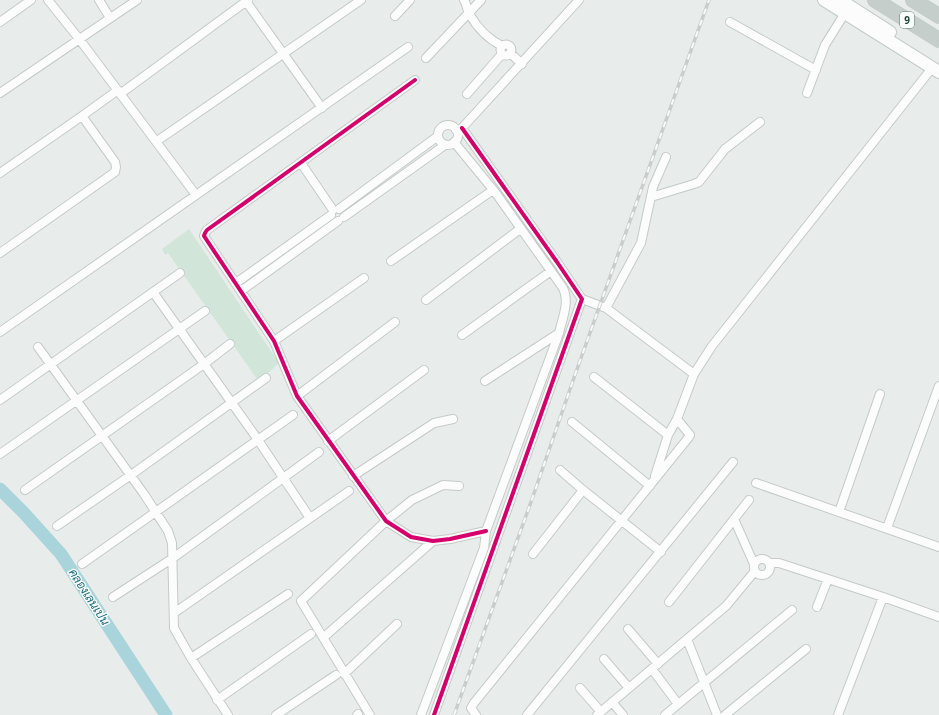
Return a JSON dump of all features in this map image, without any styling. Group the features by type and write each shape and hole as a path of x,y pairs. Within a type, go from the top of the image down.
{"highway":[{"name":"9","path":"875,0 939,40"},
{"name":"9","path":"913,0 939,16"}],"main road":[{"path":"824,0 937,66"},
{"path":"840,0 937,66"}],"street":[{"path":"0,22 32,0"},
{"path":"48,0 157,141 196,195"},
{"path":"100,0 110,18"},
{"path":"0,93 138,0"},
{"path":"157,141 361,0"},
{"path":"395,16 410,0"},
{"path":"464,0 469,14 487,37 522,64"},
{"path":"426,58 482,0"},
{"path":"241,291 445,145 451,145 458,134 459,129 522,64 579,0"},
{"path":"0,173 119,92 246,1 322,108"},
{"path":"807,94 825,45 845,13"},
{"path":"730,22 816,70"},
{"path":"0,332 408,47"},
{"path":"467,94 505,51"},
{"path":"652,484 668,435 677,419 694,374 712,346 937,66"},
{"path":"415,80 207,230 204,236 274,341 297,396 386,521 411,537 433,541 450,539 486,530"},
{"path":"0,253 115,172 115,162 82,116"},
{"path":"651,197 699,182 725,149 760,122"},
{"path":"445,145 439,140 438,136 440,128 449,125 459,129 553,255 582,299 606,308 694,374"},
{"path":"236,283 438,136"},
{"path":"421,715 484,548 486,530 559,333 566,305 566,296 563,288 493,190 454,142"},
{"path":"606,308 640,243 656,178 666,157"},
{"path":"301,163 334,211 334,220 341,219"},
{"path":"391,261 493,190"},
{"path":"334,211 343,211 341,219"},
{"path":"426,300 520,229"},
{"path":"462,335 551,271"},
{"path":"0,400 180,274"},
{"path":"274,341 364,278"},
{"path":"153,292 258,439 310,518"},
{"path":"434,715 582,299"},
{"path":"0,454 205,310"},
{"path":"297,396 395,322"},
{"path":"485,381 559,333"},
{"path":"25,490 204,364 230,344"},
{"path":"38,347 131,475 168,531 172,543 174,628 217,700 228,715"},
{"path":"328,441 424,370"},
{"path":"594,377 668,435"},
{"path":"57,526 266,378"},
{"path":"887,528 939,386"},
{"path":"838,512 880,394"},
{"path":"82,564 294,415"},
{"path":"353,476 434,423 453,419"},
{"path":"476,715 471,708 474,703 689,437 690,435 677,419"},
{"path":"572,422 652,484"},
{"path":"114,597 172,558 319,452"},
{"path":"527,715 733,462"},
{"path":"560,470 661,552"},
{"path":"756,483 838,512 938,544"},
{"path":"370,715 301,601 386,521 412,500 443,485 459,486"},
{"path":"533,554 583,490"},
{"path":"174,612 349,491"},
{"path":"669,602 749,500"},
{"path":"734,519 754,567 760,575 765,574 769,570 769,563"},
{"path":"324,637 433,541"},
{"path":"580,688 599,714 687,640 731,600 760,559 766,560 769,563 779,563 939,617"},
{"path":"817,607 828,579"},
{"path":"191,658 288,594"},
{"path":"838,715 883,597"},
{"path":"665,715 792,610"},
{"path":"344,674 397,624"},
{"path":"628,629 655,667 678,704"},
{"path":"217,700 311,634"},
{"path":"687,640 717,715"},
{"path":"725,715 806,649"},
{"path":"604,659 629,688"},
{"path":"276,715 336,675"},
{"path":"612,702 623,715"}],"green space":[{"path":"189,229 279,363 267,374 257,379 168,253 165,255 162,249"}],"waterway":[{"name":"คลองเลนเปน","path":"0,489 61,554 166,715"}],"railway":[{"path":"454,715 709,0"}],"cycle path":[{"path":"415,80 207,230 204,236 274,341 297,396 386,521 411,537 433,541 486,531"},
{"path":"434,715 582,299 462,128"}]}
